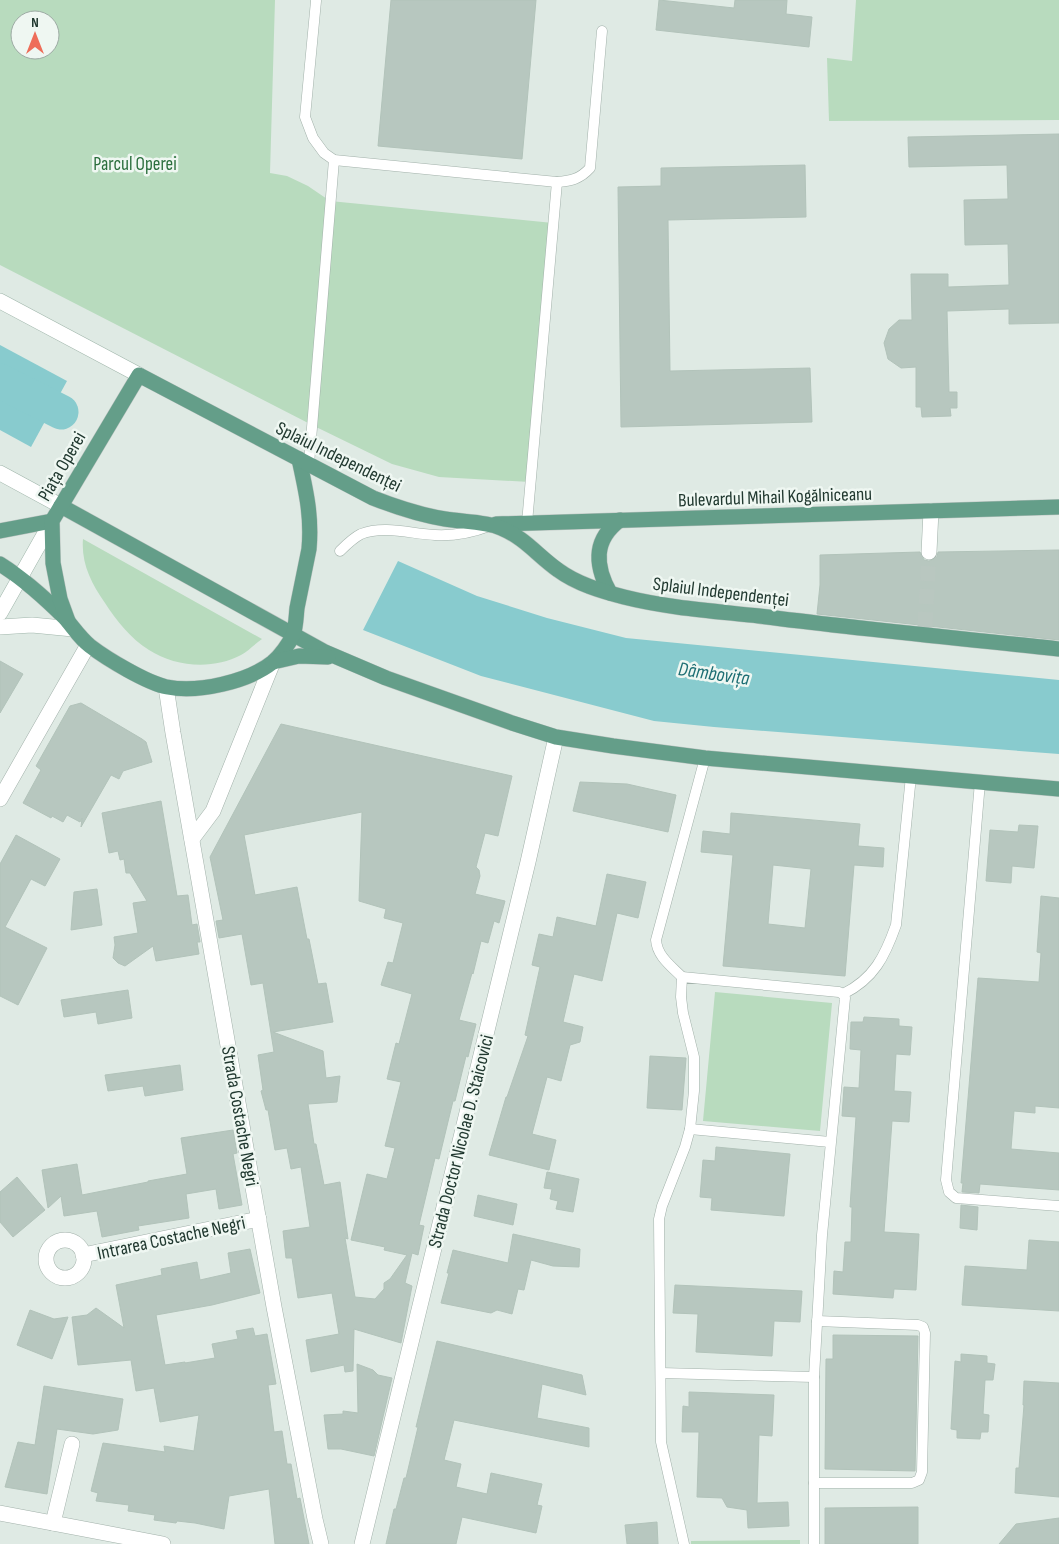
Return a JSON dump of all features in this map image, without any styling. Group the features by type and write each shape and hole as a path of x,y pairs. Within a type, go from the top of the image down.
{"main road":[{"name":"Splaiul Independenței","path":"138,375 373,498 393,506 432,516 492,524 511,532 547,562 570,578 610,593 662,604 781,619 925,631 1059,649"},
{"name":"Piața Operei","path":"52,521 138,375"},
{"path":"273,662 292,635 309,548 309,507 304,462"},
{"path":"61,506 292,635 338,658 386,678 556,737 705,758 1059,789"},
{"name":"Bulevardul Mihail Kogălniceanu","path":"492,524 1059,507"},
{"path":"610,593 602,577 600,548 603,538 609,529 620,520"},
{"path":"0,531 52,521 53,563 60,599 71,625"},
{"path":"0,564 52,605 88,645 124,667 149,680 166,686 188,688 214,686 256,672 273,662 299,656 338,658"}],"street":[{"name":"Splaiul Independenței","path":"0,301 138,375"},
{"path":"0,472 61,506"},
{"path":"929,552 932,511"},
{"name":"Piața Operei","path":"0,613 52,521"},
{"path":"0,628 32,625 71,625"},
{"path":"0,799 88,645"},
{"path":"192,839 213,811 273,662"},
{"name":"Strada Costache Negri","path":"166,686 259,1219 321,1544"},
{"name":"Strada Doctor Nicolae D. Staicovici","path":"362,1544 526,872 556,737"},
{"name":"Intrarea Costache Negri","path":"83,1255 259,1219"},
{"path":"53,1523 72,1444"},
{"path":"0,1513 163,1544"}],"lane":[{"path":"316,1 305,117 313,138 324,153 334,160 557,182 572,181 583,176 590,168 602,31"},
{"path":"304,462 334,160"},
{"path":"527,523 557,182"},
{"path":"340,551 361,534 398,532 436,536 457,535 476,531 492,524"},
{"path":"705,758 656,940 657,950 682,976 839,992 843,994"},
{"path":"843,994 863,982 879,964 890,943 896,925 911,776"},
{"path":"980,782 946,1180 949,1192 956,1198 1059,1206"},
{"path":"682,976 681,996 683,1013 694,1057 694,1091 690,1129 659,1219 661,1442 684,1544"},
{"path":"814,1544 814,1377 822,1235 845,1000 843,994"},
{"path":"690,1129 830,1142"},
{"path":"814,1484 912,1483 919,1480 922,1472 925,1333 923,1326 918,1325 817,1321"},
{"path":"661,1373 814,1377"}],"green space":[{"name":"Parcul Operei","path":"0,0 275,0 270,173 287,176 308,186 330,201 553,223 530,482 439,477 392,464 0,265"},
{"path":"856,0 1059,0 1059,120 829,121 827,58 852,61"},
{"path":"83,539 262,639 241,655 218,663 182,663 159,656 124,629 95,588 85,565"},
{"path":"715,992 832,1003 820,1131 703,1121"},
{"path":"800,1540 800,1544 691,1544 691,1541"}],"water":[{"path":"0,345 67,381 31,447 0,430"},
{"path":"398,561 477,596 547,618 626,638 1059,680 1059,754 654,721 481,676 363,630"}],"building":[{"path":"391,0 536,0 522,159 378,146"},
{"path":"659,0 734,8 735,0 787,0 786,14 812,17 809,47 656,30"},
{"path":"1059,134 1059,323 1009,324 1009,309 947,311 949,392 957,392 957,408 950,408 951,416 922,417 921,407 916,407 916,367 901,368 888,359 884,343 889,329 899,320 912,320 911,274 948,274 948,287 1009,285 1008,244 965,245 964,200 1008,199 1007,165 909,167 908,137"},
{"path":"805,165 806,217 668,220 670,371 810,368 812,422 621,427 618,187 661,186 661,168"},
{"path":"1059,550 1059,640 817,614 820,585 820,555 920,552 924,560 929,561 937,557 938,552"},
{"path":"0,661 23,674 0,713"},
{"path":"81,703 146,742 152,762 123,771 119,779 111,775 81,827 82,818 80,822 67,815 63,822 52,816 51,818 23,803 41,770 36,766 70,706"},
{"path":"281,724 512,776 498,836 485,833 476,867 479,870 480,876 475,894 505,901 499,923 494,921 488,943 481,941 459,1020 476,1024 455,1101 453,1101 439,1159 435,1158 419,1225 424,1226 418,1255 412,1253 405,1283 412,1286 401,1343 354,1329 353,1371 345,1372 344,1365 311,1372 306,1340 339,1334 332,1293 298,1298 292,1258 286,1258 283,1231 310,1227 301,1167 291,1169 287,1148 275,1150 268,1110 266,1110 261,1091 263,1090 258,1055 274,1052 263,983 251,985 242,934 219,938 216,921 223,920 210,857","holes":["362,812 359,901 386,909 384,918 403,923 393,963 388,962 381,985 412,994 399,1044 396,1043 387,1079 401,1082 385,1146 395,1148 387,1179 367,1174 351,1240 385,1247 384,1250 407,1255 390,1279 384,1283 384,1289 375,1299 355,1297 345,1238 348,1239 340,1182 324,1185 316,1144 314,1144 308,1104 337,1102 340,1076 326,1078 323,1051 273,1032 333,1022 326,983 318,984 297,887 255,895 244,835"]},
{"path":"580,782 627,784 676,795 668,832 573,811"},
{"path":"161,801 177,896 188,895 192,925 197,924 200,942 197,942 199,954 156,961 153,946 125,966 113,958 114,937 138,933 133,903 147,901 130,873 126,873 124,859 120,860 118,851 109,853 102,813"},
{"path":"731,813 860,824 858,846 884,848 883,867 854,865 845,976 723,966 733,855 701,852 703,831 730,834","holes":["773,865 811,869 805,928 768,924"]},
{"path":"1019,825 1038,826 1034,868 1012,866 1011,883 986,881 990,830 1018,832"},
{"path":"16,835 60,859 45,886 31,879 5,927 47,948 18,1005 0,996 0,864"},
{"path":"607,874 646,882 638,918 617,913 602,981 574,974 563,1022 583,1027 580,1042 570,1045 561,1081 547,1077 532,1134 556,1140 549,1170 489,1155 506,1097 528,1036 525,1035 540,967 532,965 539,934 553,937 557,917 596,926"},
{"path":"97,889 102,925 71,930 74,892"},
{"path":"1041,896 1059,898 1059,1108 1035,1106 1035,1113 1014,1111 1011,1149 1059,1153 1059,1190 980,1184 979,1193 962,1192 963,1183 961,1183 978,978 1039,982 1041,953 1037,952"},
{"path":"128,990 132,1018 98,1024 96,1012 64,1017 61,1000"},
{"path":"864,1017 899,1019 899,1026 912,1027 910,1055 896,1054 894,1091 911,1092 909,1122 892,1121 884,1232 919,1234 916,1290 894,1289 893,1298 833,1294 834,1271 843,1272 845,1242 851,1242 852,1207 850,1207 856,1117 842,1116 844,1087 859,1088 861,1050 850,1049 851,1022 863,1022"},
{"path":"650,1056 686,1058 682,1110 647,1108"},
{"path":"180,1065 183,1090 145,1096 143,1086 108,1091 105,1075"},
{"path":"233,1130 237,1153 233,1154 242,1205 219,1209 216,1189 186,1194 189,1218 138,1226 139,1230 102,1237 97,1211 64,1216 61,1196 48,1208 42,1170 77,1164 82,1195 187,1174 181,1138"},
{"path":"716,1147 790,1154 784,1216 711,1210 712,1198 700,1197 703,1160 715,1161"},
{"path":"547,1172 579,1179 573,1212 556,1209 558,1201 550,1199 552,1189 544,1188"},
{"path":"17,1177 45,1210 13,1237 0,1222 0,1192"},
{"path":"478,1195 517,1204 513,1225 474,1216"},
{"path":"961,1205 978,1207 977,1230 960,1228"},
{"path":"513,1234 580,1249 579,1267 553,1266 531,1260 524,1290 518,1289 512,1314 497,1310 491,1313 441,1303 453,1250 508,1263"},
{"path":"1029,1240 1059,1242 1059,1311 962,1305 965,1266 1027,1270"},
{"path":"250,1249 260,1293 212,1305 156,1315 165,1365 215,1358 212,1344 238,1339 236,1331 253,1328 255,1336 267,1334 276,1384 268,1385 274,1432 282,1431 287,1464 291,1464 297,1499 300,1498 309,1544 275,1544 269,1489 229,1496 224,1529 195,1523 154,1520 155,1515 128,1511 129,1505 96,1501 98,1493 91,1491 103,1443 165,1452 164,1446 194,1451 199,1415 160,1422 154,1388 136,1391 131,1360 78,1365 72,1317 87,1315 96,1308 124,1328 116,1285 162,1275 161,1269 197,1262 200,1280 231,1273 228,1253"},
{"path":"675,1285 802,1291 800,1322 774,1321 772,1356 696,1352 698,1314 673,1313"},
{"path":"30,1310 54,1319 68,1317 52,1359 17,1345"},
{"path":"833,1335 918,1336 915,1471 825,1469 826,1359 833,1359"},
{"path":"437,1341 582,1375 586,1395 542,1384 537,1418 589,1428 589,1447 454,1420 444,1460 461,1464 456,1487 487,1494 491,1473 542,1484 537,1505 542,1506 536,1533 462,1517 456,1544 386,1544 394,1509 396,1509 404,1478 406,1478 418,1427 416,1427"},
{"path":"961,1354 987,1356 987,1363 995,1364 993,1380 985,1380 983,1414 989,1415 988,1432 981,1432 980,1439 957,1438 957,1430 951,1429 955,1361 961,1362"},
{"path":"357,1364 373,1370 378,1375 392,1378 374,1456 341,1449 328,1449 324,1415 343,1414 343,1411 358,1413"},
{"path":"1024,1381 1059,1383 1059,1497 1015,1493 1016,1468 1019,1468"},
{"path":"44,1386 123,1399 118,1430 93,1434 57,1429 47,1494 5,1487 18,1442 35,1445"},
{"path":"689,1392 774,1395 772,1436 759,1435 757,1503 788,1502 789,1526 748,1528 747,1510 727,1507 722,1498 697,1497 699,1432 682,1432 683,1406 689,1407"},
{"path":"918,1507 918,1544 825,1544 825,1508"},
{"path":"1059,1518 1059,1544 999,1544 1016,1524"},
{"path":"657,1522 658,1544 627,1544 625,1525"}],"waterway":[{"name":"Dâmbovița","path":"0,381 61,412"}],"tunnel":[{"path":"925,627 929,552"}]}
